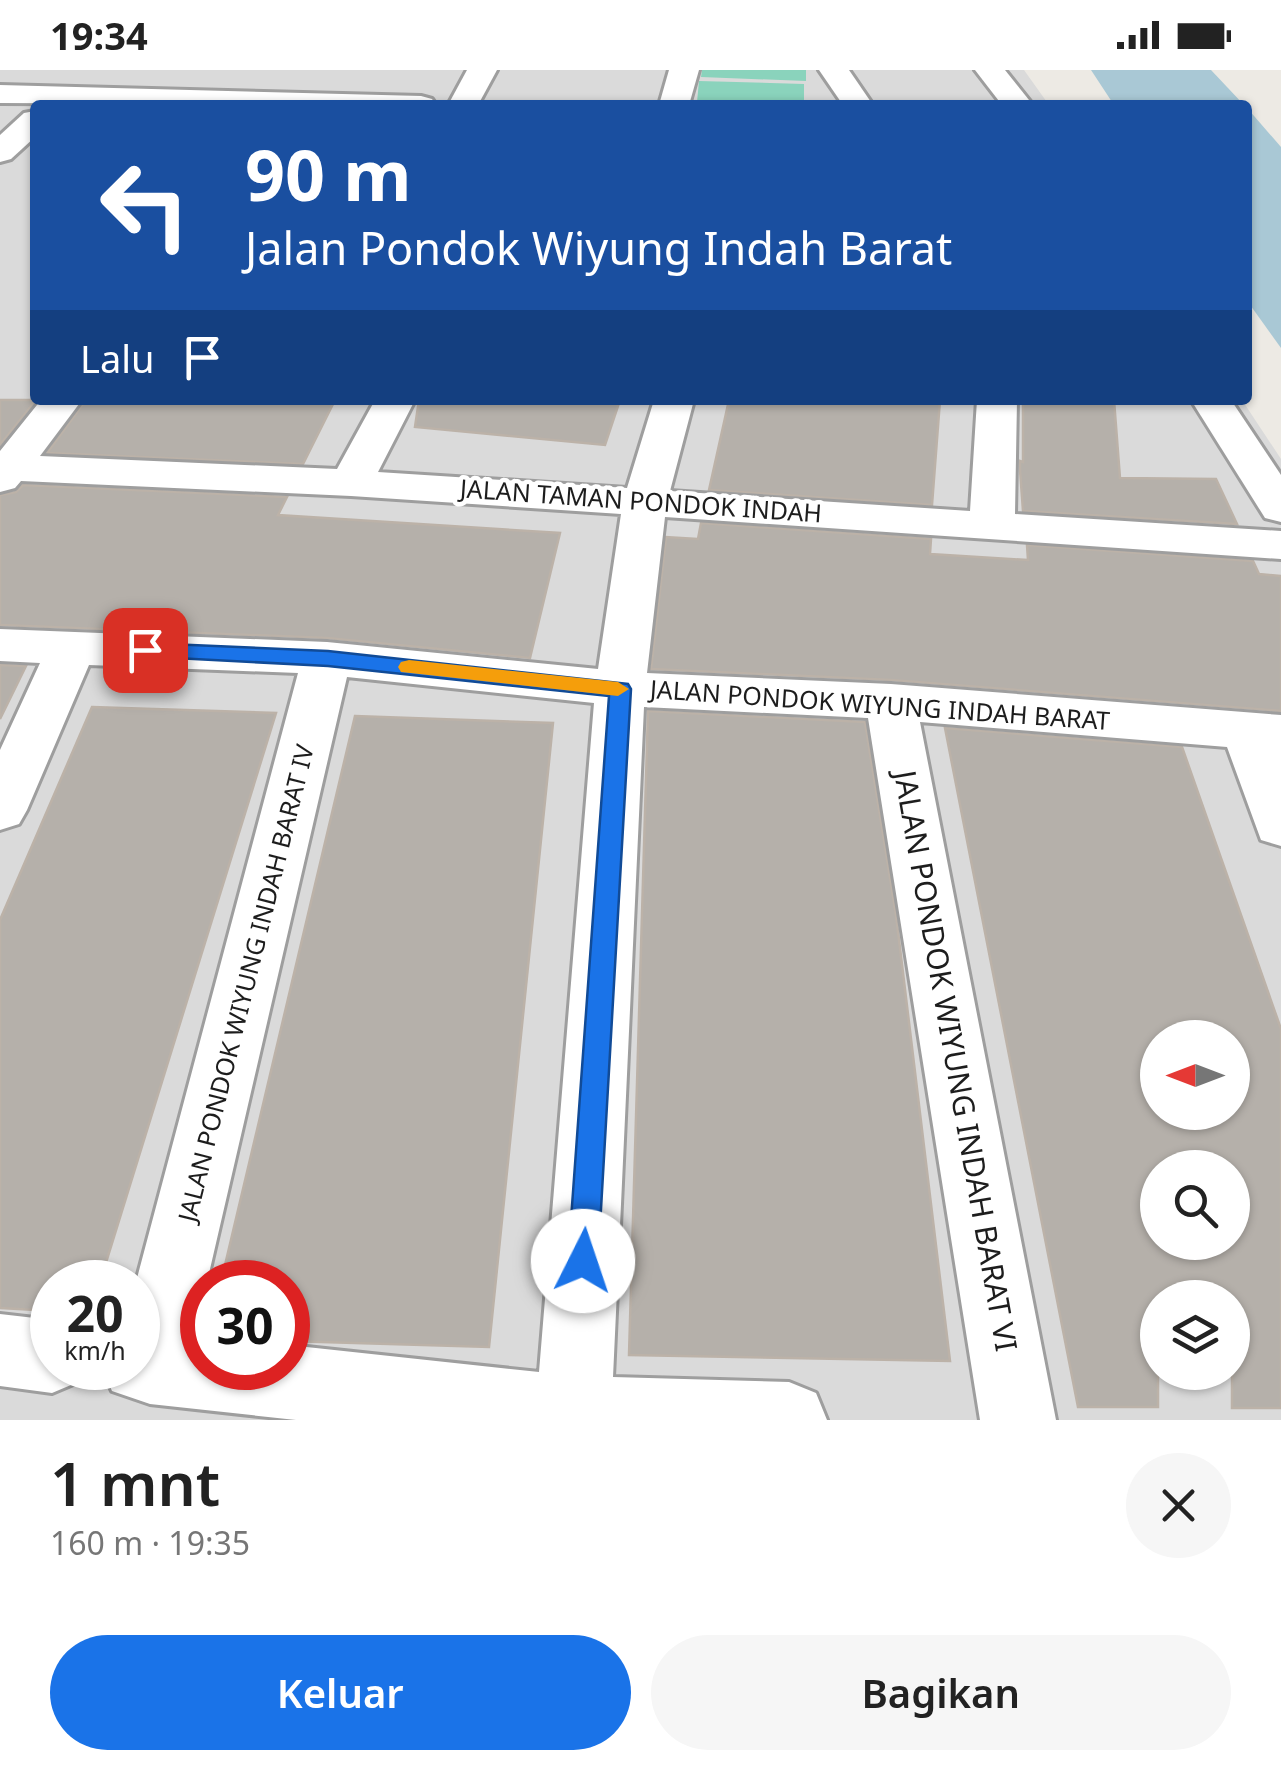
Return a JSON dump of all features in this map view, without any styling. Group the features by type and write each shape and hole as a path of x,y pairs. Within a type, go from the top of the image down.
{"street":[{"path":"62,95 90,70"},
{"path":"269,100 293,70"},
{"path":"466,100 482,70"},
{"path":"675,100 684,70"},
{"path":"834,70 855,100"},
{"path":"990,70 1014,100"},
{"path":"0,94 234,100"},
{"path":"0,112 30,115"},
{"path":"0,152 30,121"},
{"path":"2,471 58,405"},
{"path":"351,483 392,405"},
{"path":"573,1414 620,689 645,501 673,405"},
{"path":"992,524 996,405"},
{"path":"1214,405 1281,509"},
{"name":"JALAN TAMAN PONDOK INDAH","path":"2,471 351,483 1281,545"},
{"name":"JALAN PONDOK WIYUNG INDAH BARAT","path":"0,645 328,658 620,689 891,702 1264,732"},
{"path":"0,810 72,647"},
{"name":"JALAN PONDOK WIYUNG INDAH BARAT IV","path":"160,1304 328,658"},
{"name":"JALAN PONDOK WIYUNG INDAH BARAT VI","path":"891,702 1018,1420"},
{"path":"1264,732 1281,825"},
{"path":"0,1350 30,1353"},
{"path":"160,1368 573,1414 789,1420"}],"shaded area":[{"path":"0,70 1024,70 1045,100 30,100 30,405 1245,405 1281,459 1281,1420 0,1420"}],"green space":[{"path":"702,70 806,70 806,81 701,77"},
{"path":"699,81 804,84 804,100 697,100"}],"water":[{"path":"1091,70 1211,70 1239,100 1111,100"},
{"path":"1252,114 1281,147 1281,348 1252,308"}],"building":[{"path":"0,400 30,400 32,405 0,445"},
{"path":"82,405 332,405 303,464 47,453"},
{"path":"418,405 618,405 605,445 415,427"},
{"path":"728,405 940,405 932,505 709,490"},
{"path":"1023,405 1114,405 1120,478 1216,479 1237,524 1023,511 1020,461 1023,462"},
{"path":"23,485 287,497 278,515 560,533 530,658 327,638 0,625 0,495 16,492"},
{"path":"701,523 931,539 930,554 1028,560 1027,545 1253,561 1259,574 1281,576 1281,711 891,680 651,669 666,537 698,539"},
{"path":"0,665 26,666 0,719"},
{"path":"92,707 276,713 107,1260 30,1260 30,1310 0,1308 0,920"},
{"path":"648,711 865,722 896,915 950,1361 629,1355"},
{"path":"355,716 553,723 489,1347 310,1342 310,1260 226,1260"},
{"path":"945,728 1182,747 1281,1029 1281,1408 1232,1408 1232,1390 1250,1390 1250,1280 1140,1280 1140,1390 1158,1390 1158,1407 1078,1407"}],"slow traffic":[{"path":"409,667 618,689"}],"route":[{"path":"145,650 328,658 620,689 583,1261"}]}
